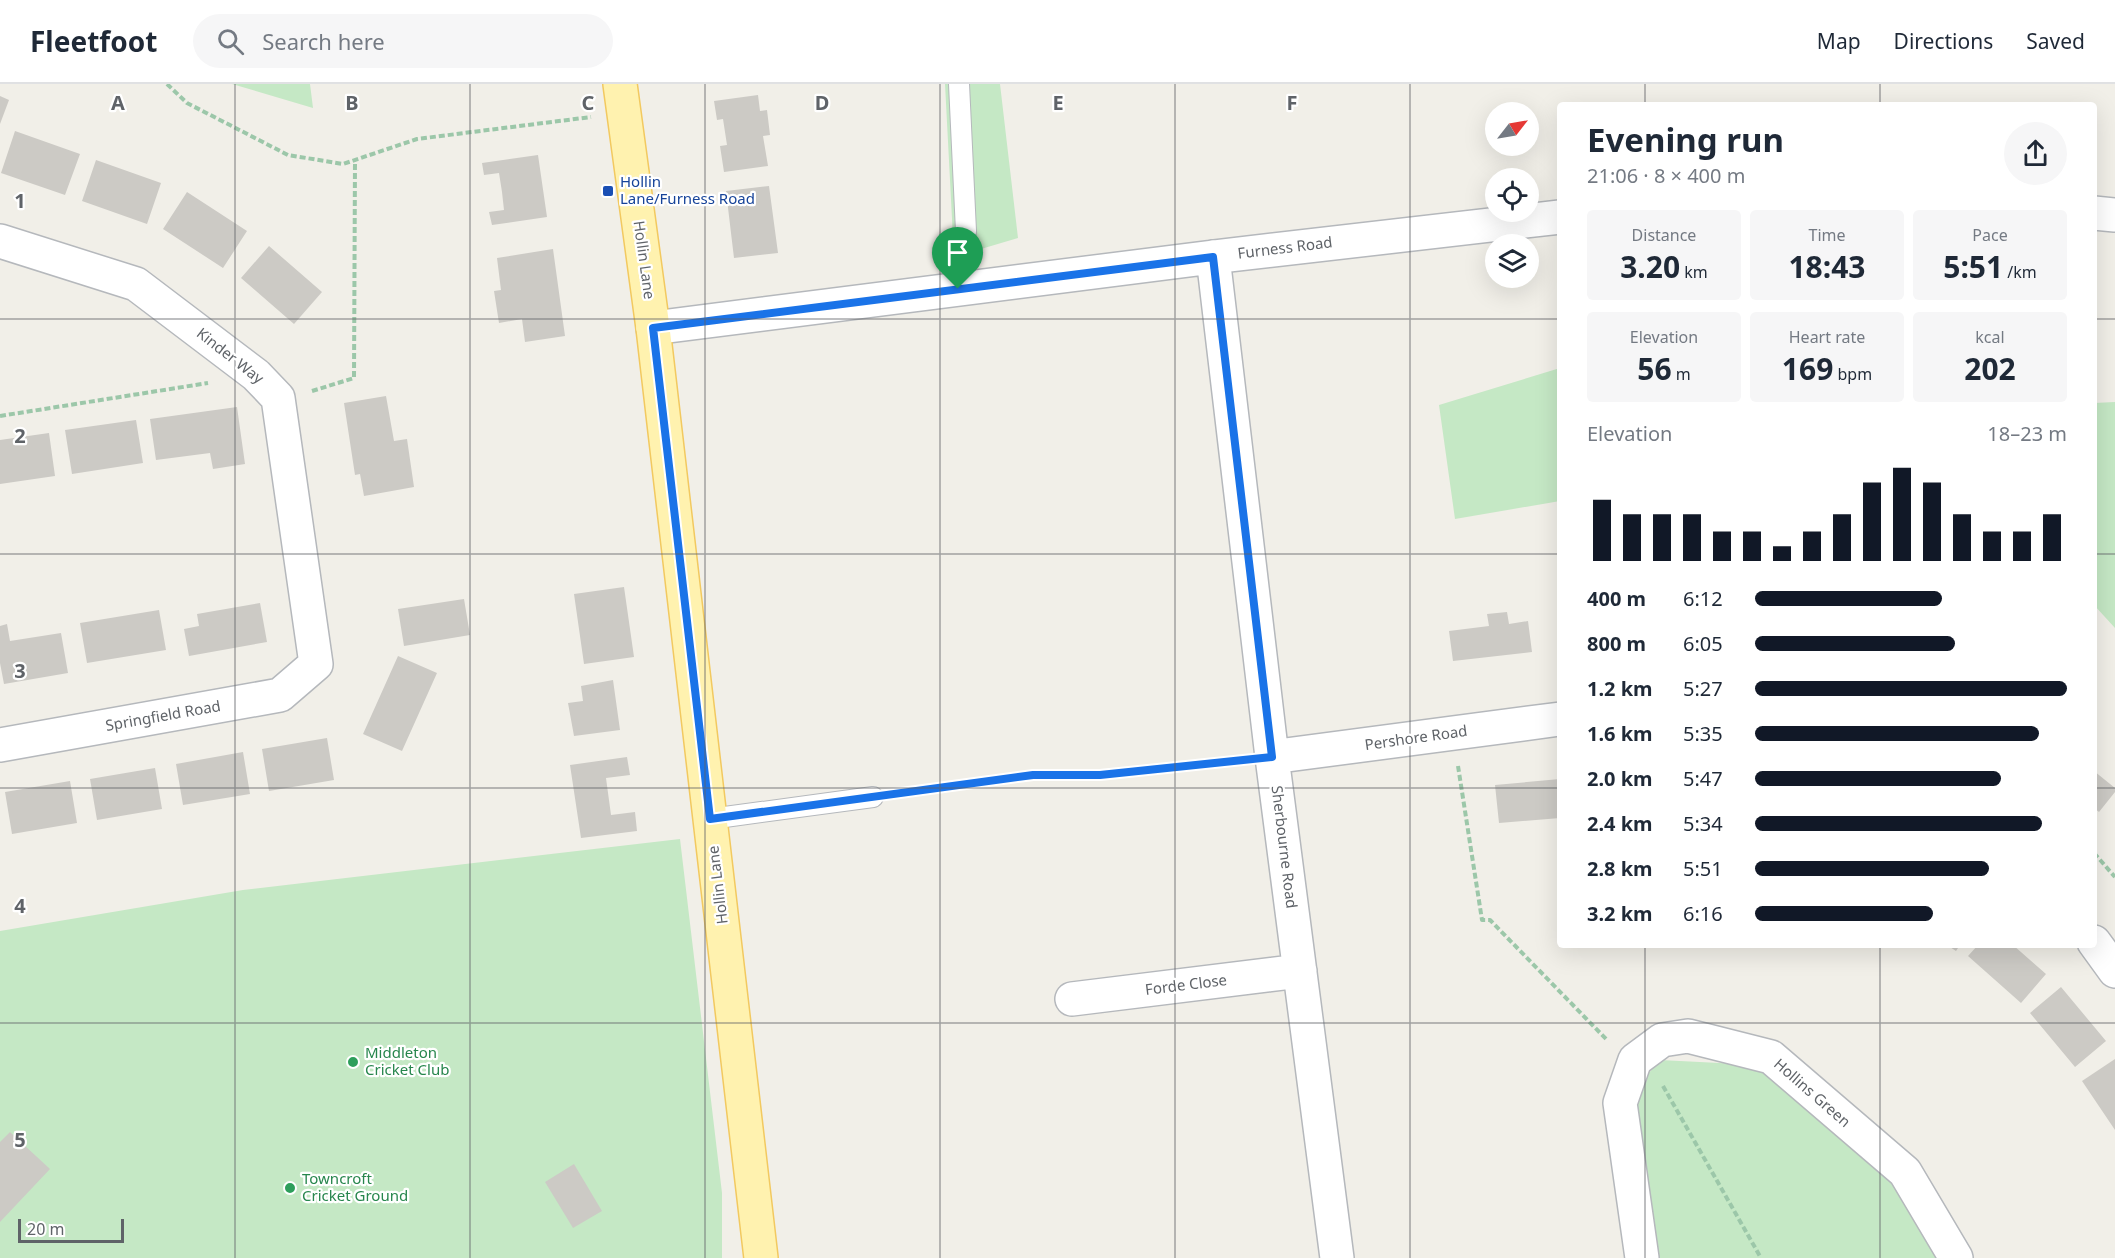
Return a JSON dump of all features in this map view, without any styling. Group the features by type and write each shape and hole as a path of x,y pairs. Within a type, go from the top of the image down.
{"main road":[{"name":"Hollin Lane","path":"622,98 653,328 761,1258"}],"street":[{"path":"2097,213 2115,215"},
{"name":"Furness Road","path":"653,328 1213,257 1557,217"},
{"name":"Kinder Way","path":"0,241 136,284 267,386"},
{"name":"Sherbourne Road","path":"1213,257 1272,757 1337,1258"},
{"name":"Springfield Road","path":"0,745 280,695 316,664 267,386"},
{"name":"Pershore Road","path":"1272,757 1557,719"},
{"path":"2097,946 2115,971"},
{"name":"Forde Close","path":"1072,999 1300,971"},
{"name":"Hollins Green","path":"1635,1060 1662,1040 1688,1036 1772,1057 1905,1172 1956,1258"},
{"path":"1635,1060 1620,1103 1641,1258"}],"lane":[{"path":"958,289 966,231 959,84"},
{"path":"710,819 873,797"}],"path":[{"path":"167,84 187,104 288,155 343,164 417,139 622,98"},
{"path":"0,416 267,386 326,388 354,378 356,160"},
{"path":"1455,733 1482,920 1490,920 1616,1050 1635,1060 1668,1091 1761,1258"},
{"path":"873,797 1033,775 1100,775 1272,757"},
{"path":"2097,856 2115,877"}],"green space":[{"path":"232,84 310,84 313,108"},
{"path":"945,84 1000,84 1018,238 954,257"},
{"path":"1557,369 1557,502 1455,519 1439,405"},
{"path":"2115,402 2115,628 2097,608 2097,403"},
{"name":"Middleton Cricket Club","path":"680,839 722,1193 722,1258 0,1258 0,931 243,890"},
{"path":"1660,1060 1759,1065 1903,1183 1946,1258 1653,1258 1635,1089"}],"building":[{"path":"758,95 760,111 767,110 770,135 763,136 768,166 724,172 720,146 727,145 723,119 717,120 714,101"},
{"path":"0,96 9,100 0,124"},
{"path":"15,131 80,154 65,195 1,173"},
{"path":"538,155 547,217 492,225 489,212 504,210 499,173 484,175 482,163"},
{"path":"96,160 161,183 147,224 82,201"},
{"path":"769,186 778,253 734,258 726,191"},
{"path":"187,192 247,231 223,268 163,229"},
{"path":"269,246 322,292 294,324 241,278"},
{"path":"553,249 565,336 525,342 522,319 499,323 494,291 501,290 497,258"},
{"path":"386,396 394,441 407,439 414,487 364,496 360,474 355,475 344,403"},
{"path":"237,407 245,464 213,469 210,453 156,460 150,419"},
{"path":"136,420 143,463 72,474 65,430"},
{"path":"49,433 55,476 0,484 0,440"},
{"path":"624,587 634,657 584,664 574,594"},
{"path":"464,599 470,635 404,646 398,609"},
{"path":"260,603 267,642 189,656 184,629 199,626 197,614"},
{"path":"159,610 166,650 87,663 80,623"},
{"path":"1507,612 1509,624 1528,621 1532,652 1453,661 1449,631 1489,626 1487,614"},
{"path":"7,624 10,641 61,633 68,673 4,684 0,663 0,626"},
{"path":"398,656 437,673 402,751 363,734"},
{"path":"613,680 620,730 574,736 568,703 583,701 581,686"},
{"path":"327,738 334,780 269,791 262,749"},
{"path":"243,752 250,794 183,805 176,764"},
{"path":"627,757 630,775 606,778 611,815 635,812 637,831 581,838 570,765"},
{"path":"155,768 162,809 97,820 90,779"},
{"path":"2097,773 2115,788 2115,792 2099,812 2097,810"},
{"path":"1557,779 1557,818 1499,823 1495,785"},
{"path":"70,781 77,823 12,834 5,792"},
{"path":"1975,948 2016,948 2046,974 2021,1003 1968,956"},
{"path":"2061,987 2106,1041 2075,1067 2030,1013"},
{"path":"2115,1059 2115,1130 2082,1081"},
{"path":"10,1132 50,1169 0,1222 0,1142"},
{"path":"574,1164 602,1211 573,1228 545,1182"}],"place":[{"name":"Hollin Lane/Furness Road","path":"608,191"},
{"name":"Middleton Cricket Club","path":"353,1062"},
{"name":"Towncroft Cricket Ground","path":"290,1188"}],"route":[{"path":"1213,257 1272,757 1100,775 1033,775 710,819 653,328 958,289 1213,257"}]}
